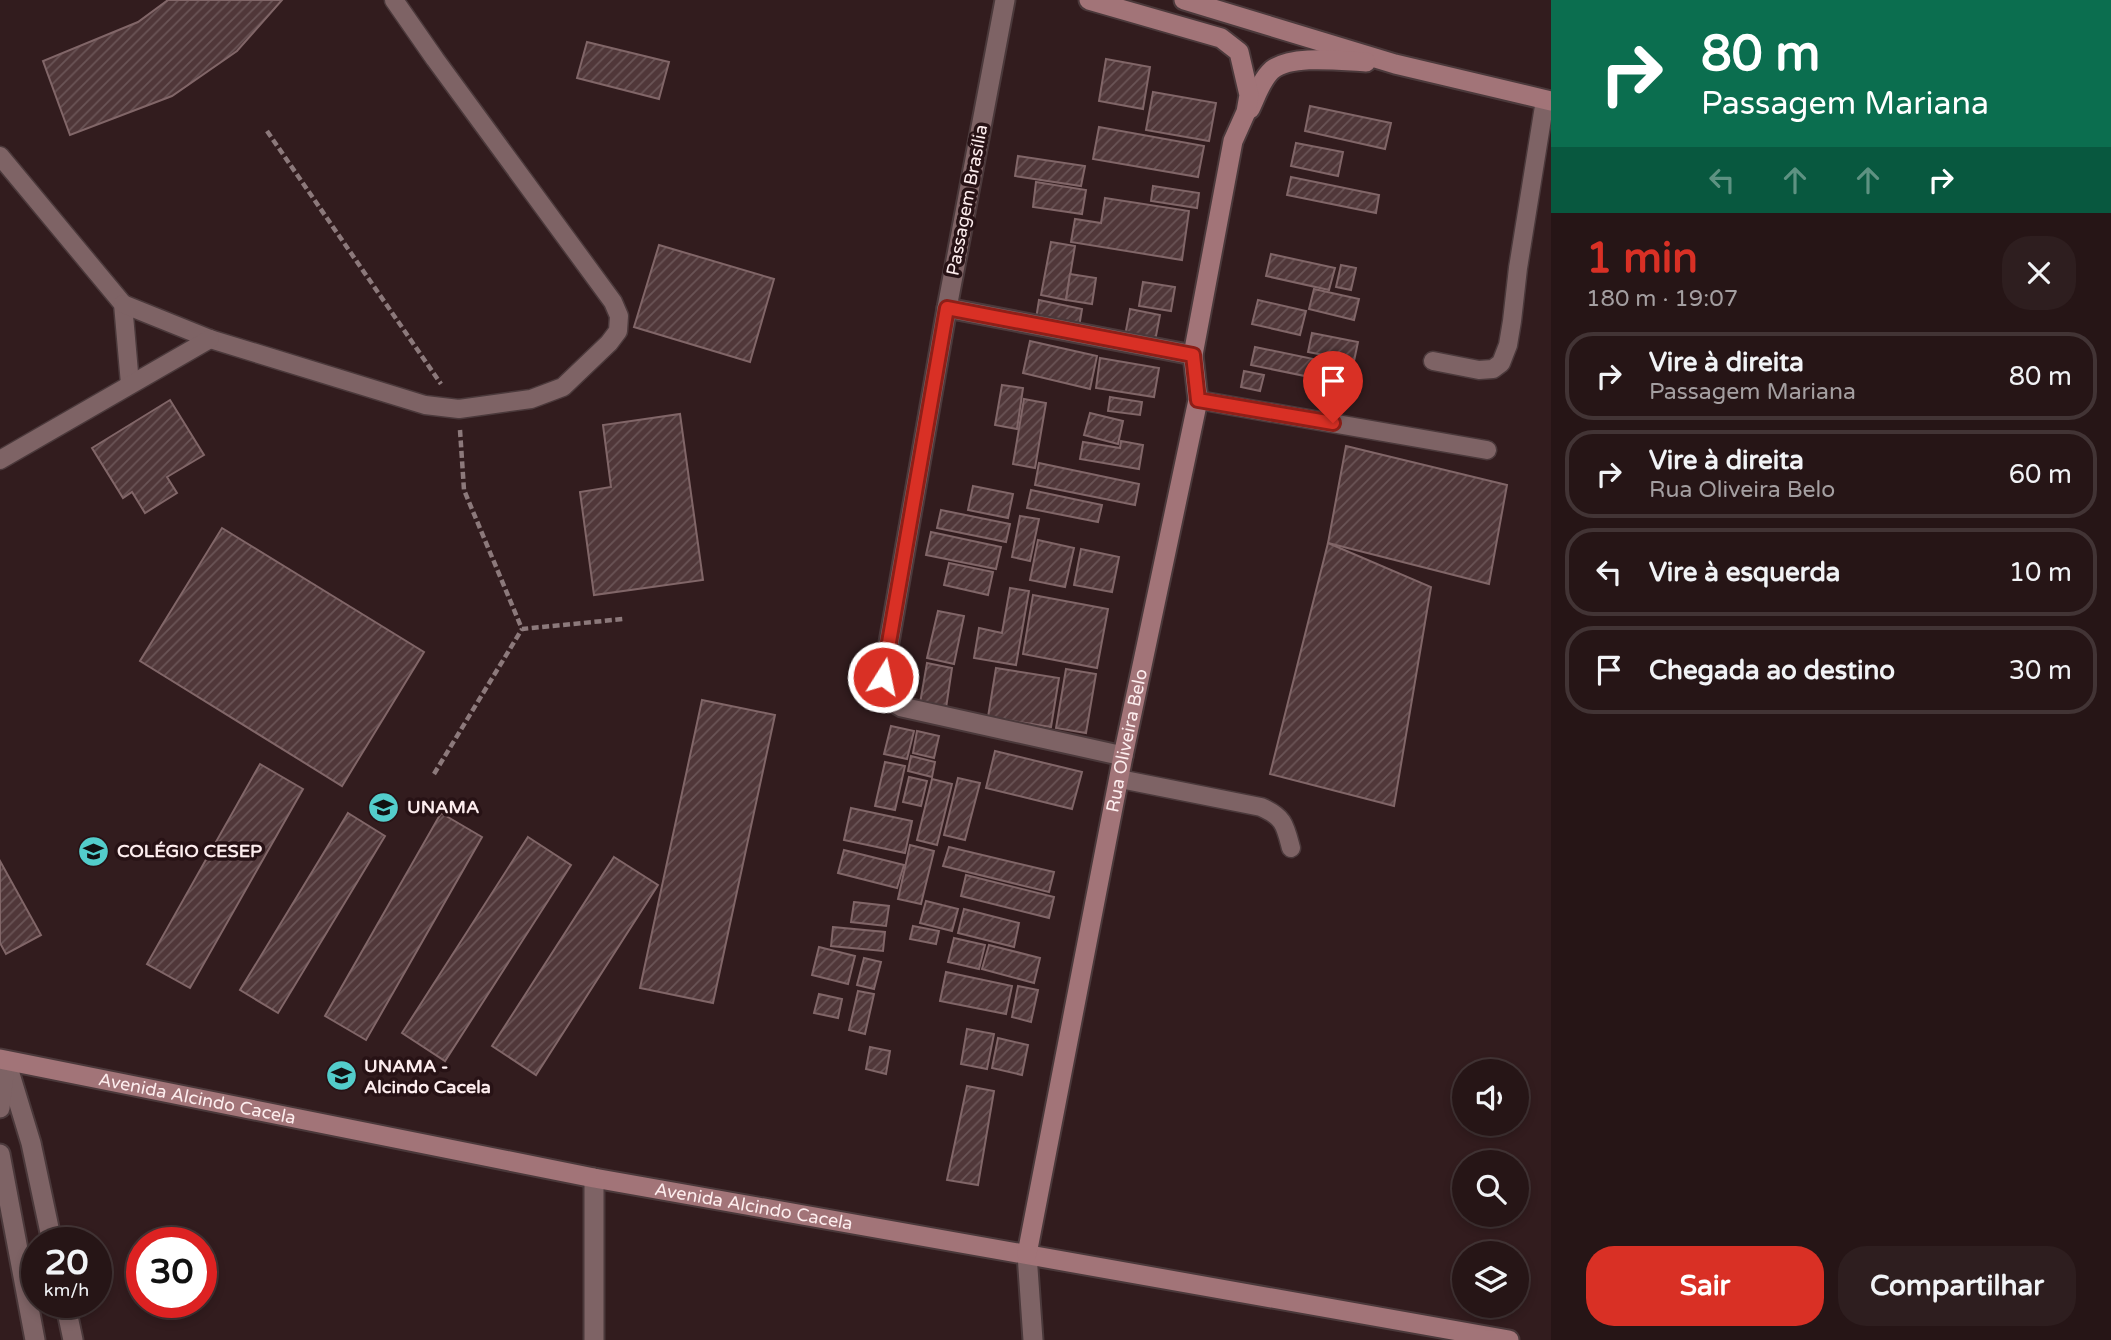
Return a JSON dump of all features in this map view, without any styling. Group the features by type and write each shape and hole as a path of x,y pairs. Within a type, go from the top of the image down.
{"main road":[{"name":"Rua Oliveira Belo","path":"1027,1254 1123,755 1198,400 1193,355 1233,141 1249,94 1239,52 1221,38 1089,0"},
{"path":"1184,0 1395,64 1548,101"},
{"name":"Rua Oliveira Belo","path":"1233,141 1262,84 1273,70 1289,62 1319,60 1395,64"},
{"name":"Avenida Alcindo Cacela","path":"2,1055 594,1178 1509,1340"}],"street":[{"name":"Passagem Brasília","path":"1005,0 947,308 883,677 884,693 889,701 902,708 1123,755"},
{"path":"947,308 1193,355"},
{"path":"0,1108 2,1055"},
{"path":"2,1055 31,1143 49,1227"},
{"path":"0,1154 36,1340"},
{"path":"594,1178 594,1340"},
{"name":"Rua Oliveira Belo","path":"1027,1254 1033,1340"},
{"path":"68,1318 73,1340"}],"lane":[{"path":"0,156 124,304 210,339 425,405 459,410 531,399 563,387 618,331 619,316 613,302 394,0"},
{"path":"1433,361 1479,370 1493,369 1502,363 1510,333 1518,268 1548,101"},
{"path":"124,304 130,384"},
{"path":"0,460 210,339"},
{"path":"1198,400 1487,450"},
{"path":"1120,779 1261,807 1275,814 1284,824 1291,848"}],"path":[{"path":"434,774 522,629"}],"building":[{"path":"168,0 282,0 237,51 172,96 70,135 43,61 138,22"},
{"path":"587,42 669,62 659,99 577,78"},
{"path":"1106,59 1150,67 1143,109 1099,101"},
{"path":"1153,92 1216,103 1209,141 1146,130"},
{"path":"1310,106 1391,123 1385,149 1305,131"},
{"path":"1099,127 1204,146 1198,177 1093,159"},
{"path":"1296,143 1343,152 1338,176 1291,166"},
{"path":"1018,156 1085,166 1081,186 1015,176"},
{"path":"1291,177 1379,195 1376,213 1287,195"},
{"path":"1036,182 1086,190 1082,214 1033,207"},
{"path":"1153,186 1199,193 1197,208 1151,201"},
{"path":"1105,198 1189,211 1182,260 1071,242 1075,219 1101,223"},
{"path":"1051,242 1075,246 1066,300 1041,295"},
{"path":"659,245 774,279 750,362 634,327"},
{"path":"1271,254 1335,268 1329,290 1266,276"},
{"path":"1341,265 1356,268 1351,290 1336,287"},
{"path":"1070,274 1096,278 1092,304 1066,300"},
{"path":"1143,282 1175,287 1171,311 1139,306"},
{"path":"1314,289 1359,299 1354,320 1309,309"},
{"path":"1039,300 1082,309 1079,327 1036,319"},
{"path":"1258,300 1306,311 1300,335 1252,324"},
{"path":"1130,309 1160,315 1155,341 1125,336"},
{"path":"1312,333 1358,342 1354,361 1308,352"},
{"path":"1030,341 1097,356 1090,389 1023,373"},
{"path":"1255,347 1342,365 1339,383 1251,365"},
{"path":"1100,358 1159,368 1154,397 1096,388"},
{"path":"1244,371 1264,375 1260,391 1241,387"},
{"path":"1002,385 1023,388 1017,429 995,425"},
{"path":"1110,397 1142,402 1140,415 1108,411"},
{"path":"1024,399 1046,403 1035,468 1013,464"},
{"path":"170,400 204,455 167,477 177,493 145,513 132,492 123,498 92,448"},
{"path":"1090,413 1123,421 1118,444 1084,435"},
{"path":"680,414 703,580 594,595 580,492 611,487 603,425"},
{"path":"1121,441 1143,445 1139,469 1080,459 1083,442 1120,448"},
{"path":"1346,446 1507,485 1489,584 1328,543"},
{"path":"1039,463 1139,484 1135,505 1035,485"},
{"path":"973,486 1013,494 1008,518 968,510"},
{"path":"1031,490 1102,505 1098,522 1027,508"},
{"path":"941,510 1010,524 1006,542 937,528"},
{"path":"1020,516 1039,519 1030,561 1012,557"},
{"path":"222,528 424,652 342,786 140,661"},
{"path":"931,532 1001,547 996,569 926,555"},
{"path":"1038,540 1074,548 1065,587 1030,580"},
{"path":"1328,543 1431,587 1394,806 1270,774"},
{"path":"1081,549 1119,557 1112,592 1074,585"},
{"path":"949,563 993,572 988,595 944,585"},
{"path":"1010,588 1029,591 1016,665 974,658 979,628 1002,633"},
{"path":"1033,595 1108,609 1097,668 1023,654"},
{"path":"938,611 964,616 954,664 927,658"},
{"path":"927,663 952,668 946,708 920,703"},
{"path":"996,668 1059,678 1051,727 988,717"},
{"path":"1066,669 1096,674 1086,733 1056,728"},
{"path":"702,700 775,715 713,1003 640,988"},
{"path":"891,726 914,731 907,759 884,754"},
{"path":"917,731 939,736 934,758 913,753"},
{"path":"995,751 1082,772 1072,809 986,788"},
{"path":"911,756 935,762 932,777 908,771"},
{"path":"885,762 905,766 895,810 875,806"},
{"path":"260,764 303,789 190,988 147,964"},
{"path":"909,777 927,781 921,806 903,802"},
{"path":"958,778 980,783 965,840 944,835"},
{"path":"932,779 952,784 937,845 917,840"},
{"path":"851,808 912,821 905,853 844,840"},
{"path":"348,813 385,836 278,1013 240,990"},
{"path":"441,813 482,837 366,1040 325,1016"},
{"path":"528,837 571,865 445,1061 402,1033"},
{"path":"910,845 934,851 921,904 898,899"},
{"path":"949,847 1054,872 1049,892 943,866"},
{"path":"844,850 904,865 897,888 838,873"},
{"path":"614,857 658,885 536,1075 492,1046"},
{"path":"0,861 41,935 6,954 0,943"},
{"path":"966,875 1054,897 1049,918 961,896"},
{"path":"926,901 958,909 952,931 920,923"},
{"path":"854,902 889,906 886,926 851,922"},
{"path":"964,909 1019,923 1014,947 958,933"},
{"path":"913,926 939,931 936,944 910,939"},
{"path":"833,927 885,932 883,951 831,946"},
{"path":"954,938 985,945 979,969 948,962"},
{"path":"989,945 1040,958 1034,983 982,969"},
{"path":"819,947 855,956 848,984 812,975"},
{"path":"864,958 881,962 874,989 857,985"},
{"path":"946,972 1012,986 1006,1014 940,1001"},
{"path":"1018,986 1038,990 1031,1022 1012,1017"},
{"path":"858,991 874,994 865,1034 849,1030"},
{"path":"819,994 842,999 838,1018 814,1013"},
{"path":"967,1029 994,1034 987,1069 961,1064"},
{"path":"998,1038 1028,1045 1022,1075 992,1068"},
{"path":"870,1047 890,1051 886,1074 866,1069"},
{"path":"967,1086 994,1091 978,1185 947,1180"}],"place":[{"name":"UNAMA","path":"384,807"},
{"name":"COLÉGIO CESEP","path":"94,851"},
{"name":"UNAMA - Alcindo Cacela","path":"341,1076"}],"route":[{"path":"883,677 947,308 1193,355 1198,400 1333,423"}]}
